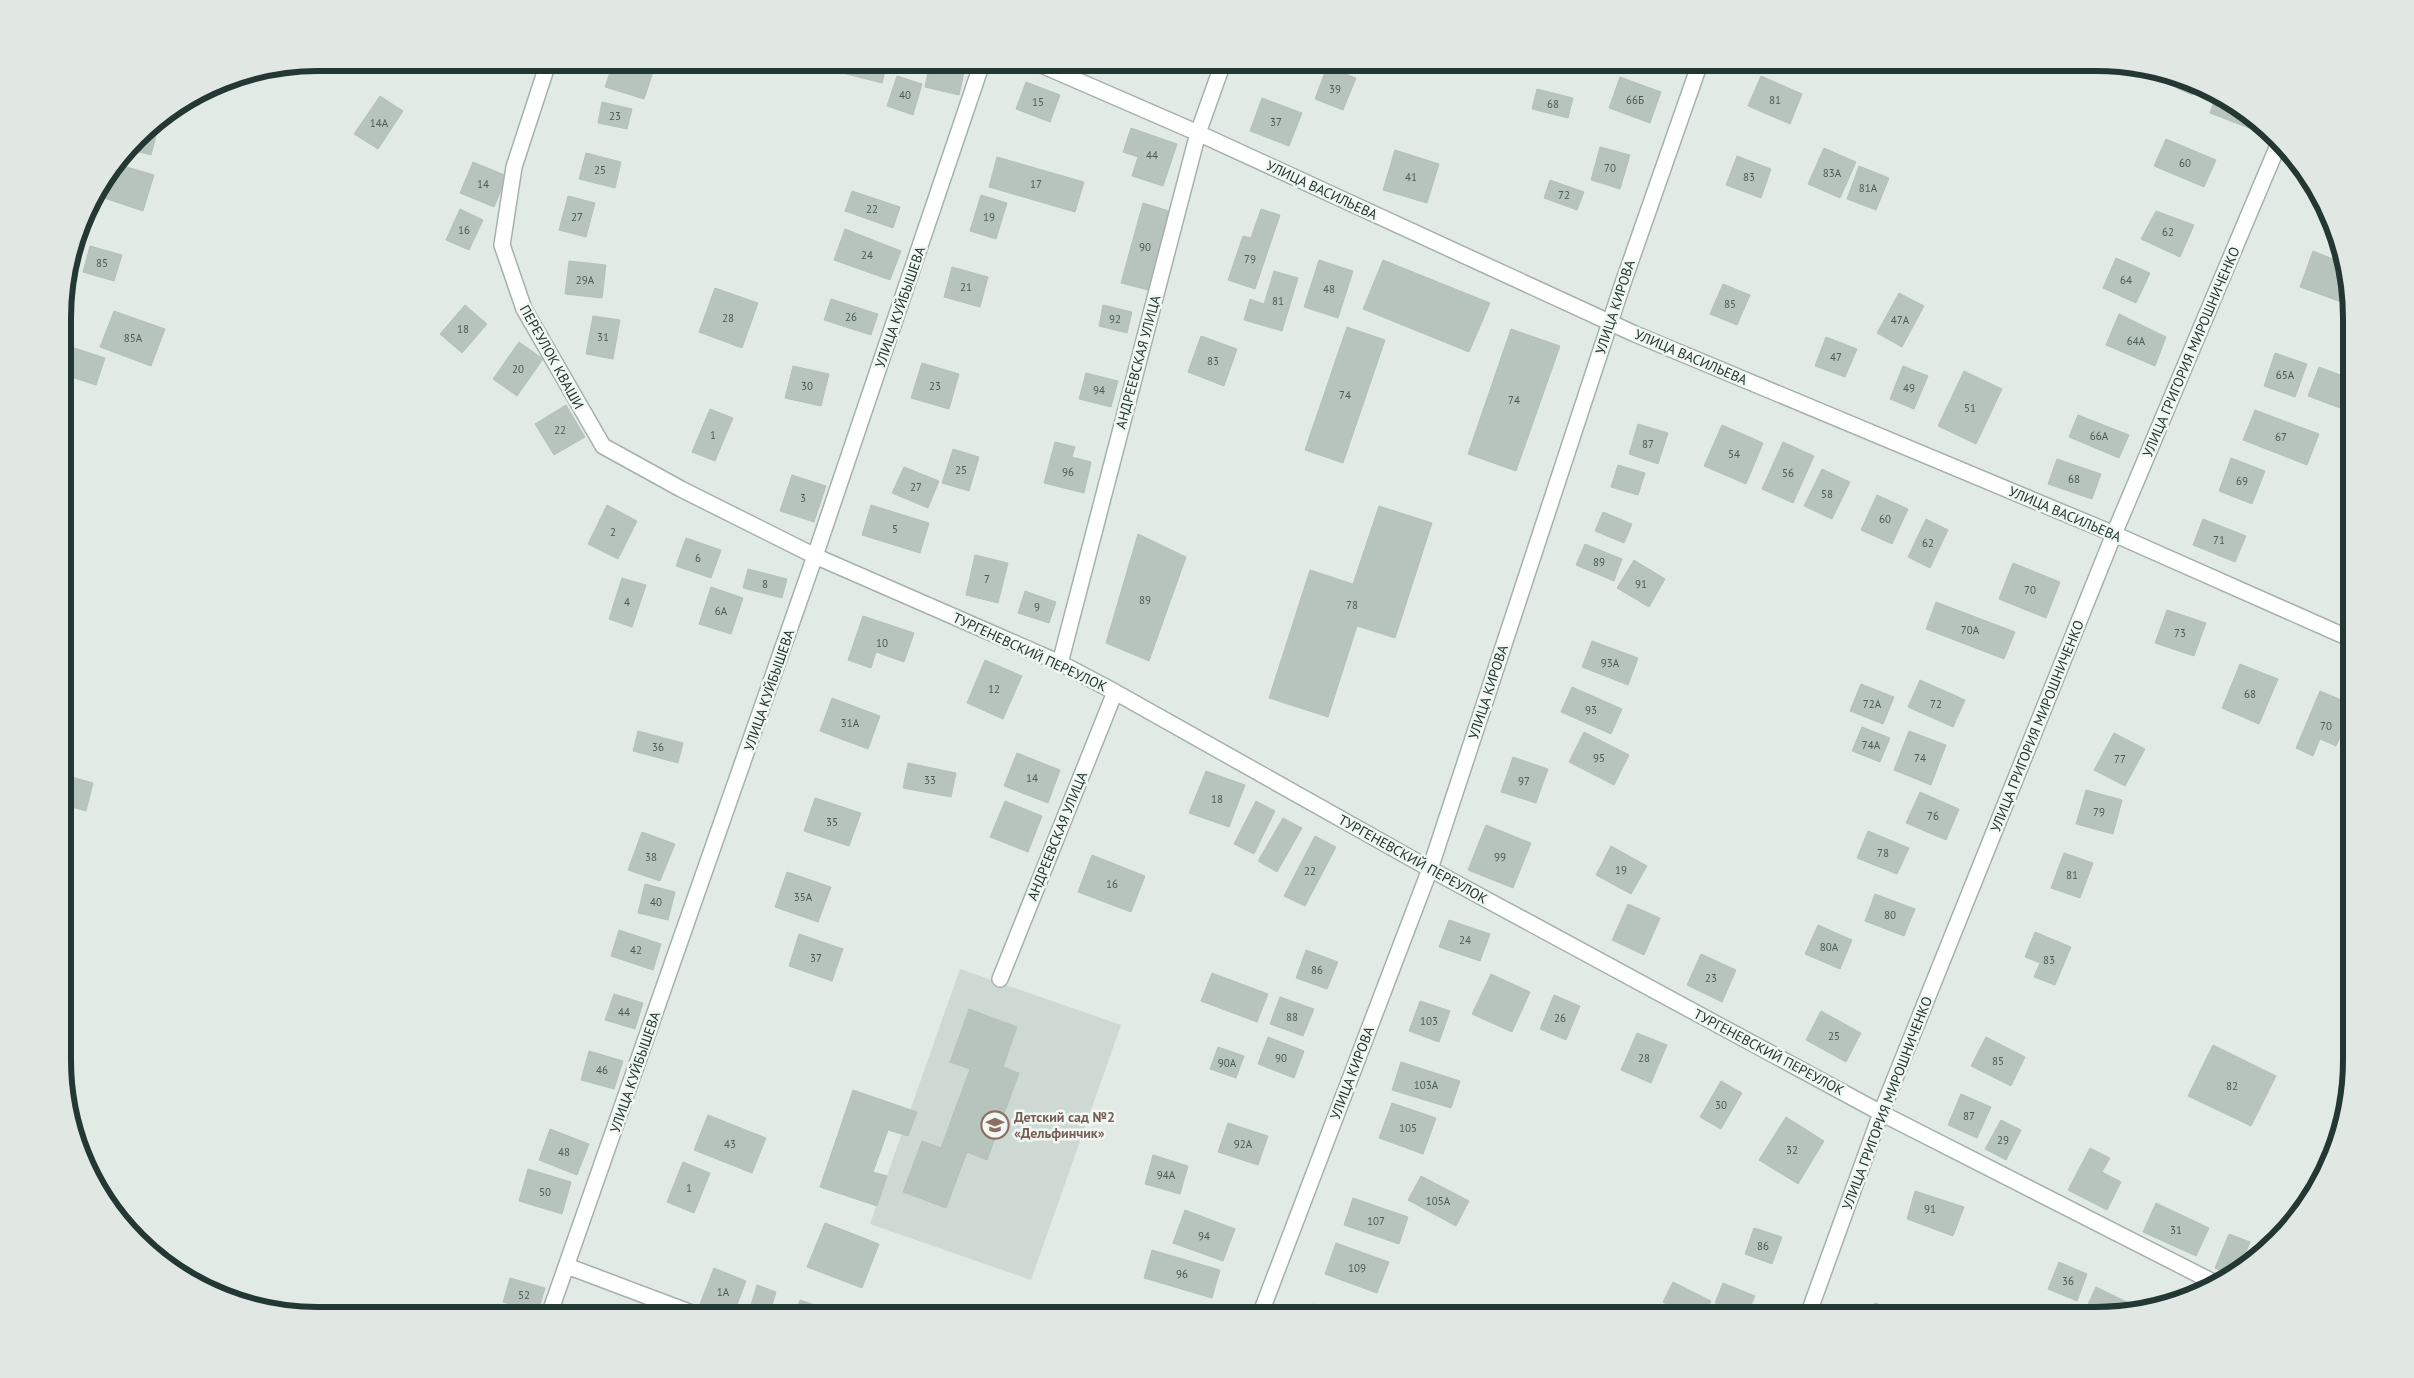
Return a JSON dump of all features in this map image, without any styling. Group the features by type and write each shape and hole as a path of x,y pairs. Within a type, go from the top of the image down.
{"street":[{"name":"ПЕРЕУЛОК КВАШИ","path":"545,71 514,167 502,246 524,309 603,446"},
{"name":"УЛИЦА КУЙБЫШЕВА","path":"552,1307 815,556 979,71"},
{"name":"УЛИЦА ВАСИЛЬЕВА","path":"1057,71 1198,133 1634,334 2114,534 2343,635"},
{"name":"АНДРЕЕВСКАЯ УЛИЦА","path":"1060,663 1198,133 1220,71"},
{"name":"УЛИЦА КИРОВА","path":"1263,1307 1430,869 1610,322 1697,71"},
{"name":"УЛИЦА ГРИГОРИЯ МИРОШНИЧЕНКО","path":"1811,1307 1881,1112 2114,534 2276,150"},
{"name":"ТУРГЕНЕВСКИЙ ПЕРЕУЛОК","path":"603,446 680,489 815,556 1060,663 1430,869 1881,1112 2208,1279"},
{"name":"АНДРЕЕВСКАЯ УЛИЦА","path":"1000,980 1115,692"},
{"path":"567,1266 676,1307"}],"shaded area":[{"name":"Детский сад №2 «Дельфинчик»","path":"960,969 1121,1025 1031,1280 870,1224"}],"building":[{"path":"610,71 653,72 644,99 605,87"},
{"path":"835,71 885,71 882,83"},
{"path":"928,71 964,71 959,95 925,87"},
{"path":"1326,71 1338,71 1356,78 1343,110 1315,99"},
{"path":"897,76 922,84 913,115 887,106"},
{"path":"1761,76 1802,94 1790,124 1748,106"},
{"path":"1620,77 1661,92 1650,123 1609,108"},
{"path":"2159,80 2190,90 2194,92 2192,95"},
{"path":"1026,82 1060,95 1050,122 1016,109"},
{"path":"1537,89 1573,98 1568,118 1532,109"},
{"path":"380,96 403,111 378,149 354,134"},
{"path":"1262,98 1302,113 1289,146 1250,131"},
{"path":"602,102 632,109 627,129 598,123"},
{"path":"2214,102 2257,131 2210,113"},
{"path":"1131,128 1177,144 1163,186 1132,176 1138,157 1123,152"},
{"path":"157,131 151,155 137,151"},
{"path":"2166,139 2216,160 2204,187 2154,166"},
{"path":"1600,147 1630,155 1620,189 1591,180"},
{"path":"1824,148 1856,162 1840,198 1808,184"},
{"path":"1395,150 1439,164 1427,203 1383,190"},
{"path":"586,153 621,162 615,188 579,179"},
{"path":"1737,156 1771,169 1761,198 1726,185"},
{"path":"997,157 1084,182 1075,212 989,187"},
{"path":"473,162 507,176 494,207 460,193"},
{"path":"124,166 154,175 143,211 103,198"},
{"path":"1859,166 1889,178 1876,210 1847,199"},
{"path":"1550,180 1584,192 1577,210 1544,198"},
{"path":"852,191 900,207 893,228 845,211"},
{"path":"981,195 1007,203 996,239 970,231"},
{"path":"568,196 595,203 586,237 559,230"},
{"path":"1143,203 1169,211 1148,290 1121,283"},
{"path":"460,209 483,220 469,250 446,240"},
{"path":"1261,209 1280,215 1255,289 1228,280 1243,236 1251,238"},
{"path":"2156,211 2194,225 2180,257 2141,239"},
{"path":"845,229 901,251 890,280 834,260"},
{"path":"90,246 122,255 114,281 83,272"},
{"path":"2313,251 2336,260 2342,302 2300,287"},
{"path":"2116,258 2150,273 2136,303 2103,288"},
{"path":"1319,260 1353,271 1338,318 1304,307"},
{"path":"1383,260 1490,303 1469,352 1363,309"},
{"path":"569,261 606,265 602,298 565,294"},
{"path":"952,267 988,277 980,307 944,297"},
{"path":"1274,271 1298,278 1282,331 1244,320 1250,299 1264,304"},
{"path":"1723,284 1750,295 1737,325 1710,314"},
{"path":"715,288 758,303 742,348 699,332"},
{"path":"1899,293 1924,306 1902,347 1877,333"},
{"path":"831,299 878,314 871,335 824,320"},
{"path":"465,305 487,324 462,353 440,334"},
{"path":"1103,305 1132,312 1127,333 1099,326"},
{"path":"114,311 165,329 151,366 100,347"},
{"path":"2119,314 2166,337 2155,366 2106,345"},
{"path":"593,316 620,320 613,359 586,354"},
{"path":"1347,327 1385,340 1343,463 1305,450"},
{"path":"1511,329 1560,346 1516,471 1468,454"},
{"path":"1201,336 1237,349 1224,386 1188,372"},
{"path":"1826,337 1857,349 1845,377 1815,366"},
{"path":"519,342 543,359 517,396 493,379"},
{"path":"71,347 105,358 96,385 71,377"},
{"path":"2275,353 2307,364 2295,397 2264,386"},
{"path":"922,363 959,374 949,409 911,398"},
{"path":"793,366 829,374 821,406 785,398"},
{"path":"1903,366 1928,376 1914,409 1890,399"},
{"path":"2319,367 2343,376 2343,409 2308,396"},
{"path":"1964,371 2002,389 1976,444 1938,426"},
{"path":"1086,373 1118,381 1111,407 1079,399"},
{"path":"566,405 585,437 554,455 535,424"},
{"path":"710,409 733,418 715,461 692,452"},
{"path":"2255,410 2319,434 2307,465 2243,440"},
{"path":"2078,415 2129,435 2119,458 2069,437"},
{"path":"1638,424 1668,433 1658,464 1629,454"},
{"path":"1722,425 1763,443 1746,484 1704,466"},
{"path":"1055,442 1075,447 1072,457 1091,462 1084,493 1044,483"},
{"path":"1783,442 1814,456 1793,503 1762,489"},
{"path":"953,449 979,457 969,491 942,483"},
{"path":"2231,458 2265,471 2252,504 2219,491"},
{"path":"2057,459 2101,474 2092,499 2048,484"},
{"path":"1618,465 1645,473 1638,495 1611,487"},
{"path":"904,467 939,481 928,508 892,493"},
{"path":"1822,469 1850,482 1832,519 1804,506"},
{"path":"792,475 826,486 814,522 780,511"},
{"path":"1877,495 1908,509 1892,544 1861,530"},
{"path":"607,505 637,521 618,559 588,544"},
{"path":"871,505 929,523 920,553 862,535"},
{"path":"1379,506 1432,523 1395,638 1357,626 1328,717 1269,698 1310,570 1353,584"},
{"path":"1603,512 1632,524 1624,543 1595,531"},
{"path":"1926,519 1948,530 1930,568 1908,557"},
{"path":"2203,519 2246,536 2235,562 2193,545"},
{"path":"1138,534 1186,557 1149,661 1106,643"},
{"path":"686,538 721,550 711,578 676,566"},
{"path":"1585,544 1622,559 1614,581 1576,565"},
{"path":"975,555 1008,563 998,603 966,595"},
{"path":"1634,560 1665,579 1649,607 1617,588"},
{"path":"2013,563 2060,582 2046,618 1999,599"},
{"path":"748,569 787,579 782,598 743,588"},
{"path":"622,578 646,585 632,627 609,619"},
{"path":"711,587 743,598 731,634 699,624"},
{"path":"1025,591 1056,602 1049,623 1018,613"},
{"path":"1936,602 2015,632 2004,659 1926,629"},
{"path":"2167,610 2206,623 2194,656 2155,643"},
{"path":"863,616 914,633 904,662 876,652 871,668 848,660"},
{"path":"1592,641 1638,658 1628,685 1582,667"},
{"path":"985,660 1022,676 1003,719 967,703"},
{"path":"2240,664 2278,679 2259,724 2222,708"},
{"path":"1920,680 1965,700 1953,727 1908,707"},
{"path":"1861,684 1894,697 1883,724 1850,711"},
{"path":"1572,687 1622,709 1611,734 1561,712"},
{"path":"2320,691 2343,701 2343,730 2336,746 2320,739 2313,756 2296,748"},
{"path":"832,698 880,716 868,749 820,731"},
{"path":"1862,727 1890,738 1880,762 1852,751"},
{"path":"638,731 683,743 678,763 633,751"},
{"path":"1909,731 1946,745 1931,785 1894,770"},
{"path":"1584,732 1629,755 1614,785 1569,762"},
{"path":"2114,733 2145,749 2125,786 2094,770"},
{"path":"1017,753 1060,770 1048,803 1004,786"},
{"path":"1513,757 1548,769 1536,803 1501,792"},
{"path":"908,763 956,773 951,797 903,788"},
{"path":"1206,771 1245,785 1229,827 1189,813"},
{"path":"71,777 93,783 86,811 71,807"},
{"path":"2086,790 2122,800 2113,834 2076,824"},
{"path":"1920,792 1959,809 1946,840 1906,823"},
{"path":"815,798 861,813 849,846 804,831"},
{"path":"1005,801 1042,816 1028,852 990,837"},
{"path":"1256,801 1275,811 1254,854 1234,844"},
{"path":"1283,818 1302,828 1277,872 1258,861"},
{"path":"1486,825 1531,843 1513,888 1468,870"},
{"path":"1868,831 1909,848 1897,874 1857,858"},
{"path":"642,832 675,844 660,881 628,870"},
{"path":"1315,836 1336,847 1305,906 1284,896"},
{"path":"1611,846 1647,866 1631,894 1596,875"},
{"path":"2064,853 2093,863 2080,898 2051,888"},
{"path":"1092,855 1145,876 1131,912 1078,892"},
{"path":"787,872 831,887 818,922 775,907"},
{"path":"645,884 675,892 668,920 638,913"},
{"path":"1875,894 1915,909 1904,936 1865,921"},
{"path":"1628,904 1660,918 1644,955 1612,940"},
{"path":"1449,920 1490,934 1480,961 1439,947"},
{"path":"1818,925 1852,940 1840,969 1805,954"},
{"path":"619,930 661,944 653,970 611,956"},
{"path":"2035,932 2071,947 2055,985 2034,977 2040,963 2025,957"},
{"path":"799,934 843,949 832,981 789,966"},
{"path":"1306,950 1338,962 1327,989 1296,978"},
{"path":"1701,954 1736,970 1722,1002 1687,985"},
{"path":"1212,973 1268,994 1257,1022 1201,1001"},
{"path":"1491,974 1530,992 1512,1032 1472,1014"},
{"path":"614,994 643,1003 635,1029 605,1020"},
{"path":"1554,995 1580,1006 1566,1040 1540,1029"},
{"path":"1280,997 1314,1009 1303,1036 1270,1024"},
{"path":"1420,1001 1450,1011 1439,1042 1409,1031"},
{"path":"969,1009 1017,1027 1003,1067 1019,1073 987,1160 967,1152 946,1208 903,1192 922,1141 941,1148 970,1069 950,1062"},
{"path":"1821,1011 1861,1033 1846,1062 1806,1040"},
{"path":"1637,1033 1667,1045 1651,1083 1621,1070"},
{"path":"1268,1037 1304,1051 1294,1078 1258,1064"},
{"path":"1986,1037 2025,1057 2011,1086 1971,1066"},
{"path":"2213,1045 2276,1076 2251,1126 2188,1096"},
{"path":"1218,1047 1244,1056 1236,1078 1210,1069"},
{"path":"589,1051 623,1061 614,1089 581,1080"},
{"path":"1401,1062 1460,1081 1451,1108 1392,1090"},
{"path":"1721,1081 1742,1093 1721,1129 1700,1117"},
{"path":"853,1090 917,1112 908,1136 888,1130 873,1172 887,1176 877,1206 820,1187"},
{"path":"1961,1094 1991,1107 1977,1138 1948,1125"},
{"path":"1392,1103 1436,1118 1423,1154 1379,1138"},
{"path":"708,1115 766,1138 752,1173 694,1150"},
{"path":"1786,1117 1824,1141 1798,1184 1759,1160"},
{"path":"2001,1120 2021,1130 2006,1160 1985,1149"},
{"path":"1228,1123 1268,1136 1258,1165 1218,1152"},
{"path":"550,1129 589,1144 577,1175 539,1160"},
{"path":"2090,1148 2110,1158 2102,1172 2121,1182 2107,1210 2068,1190"},
{"path":"1153,1155 1188,1166 1180,1194 1145,1184"},
{"path":"683,1162 710,1173 694,1213 667,1202"},
{"path":"528,1169 571,1182 562,1214 519,1201"},
{"path":"1421,1176 1469,1201 1456,1226 1408,1200"},
{"path":"1915,1191 1964,1207 1953,1236 1907,1219"},
{"path":"1353,1198 1408,1217 1399,1244 1344,1225"},
{"path":"2156,1203 2209,1228 2196,1256 2143,1232"},
{"path":"1185,1210 1235,1229 1223,1261 1173,1243"},
{"path":"825,1223 879,1244 862,1288 807,1267"},
{"path":"1754,1228 1782,1237 1772,1264 1745,1254"},
{"path":"2229,1234 2250,1242 2244,1258 2223,1271 2215,1268"},
{"path":"1336,1243 1389,1262 1377,1293 1325,1274"},
{"path":"1152,1250 1220,1270 1212,1298 1144,1278"},
{"path":"2059,1262 2087,1274 2077,1301 2048,1289"},
{"path":"714,1268 746,1281 736,1307 709,1307 700,1304"},
{"path":"510,1278 545,1288 539,1307 520,1307 503,1302"},
{"path":"1673,1282 1711,1301 1708,1307 1673,1307 1663,1302"},
{"path":"1723,1283 1755,1296 1750,1307 1726,1307 1715,1303"},
{"path":"757,1285 776,1292 771,1307 750,1307"},
{"path":"2096,1287 2129,1303 2128,1305 2087,1307"},
{"path":"800,1300 821,1307 798,1307"},
{"path":"1875,1303 1886,1307 1873,1307"},
{"path":"1313,1304 1323,1307 1312,1307"}],"place":[{"name":"Детский сад №2 «Дельфинчик»","path":"995,1125"}]}
